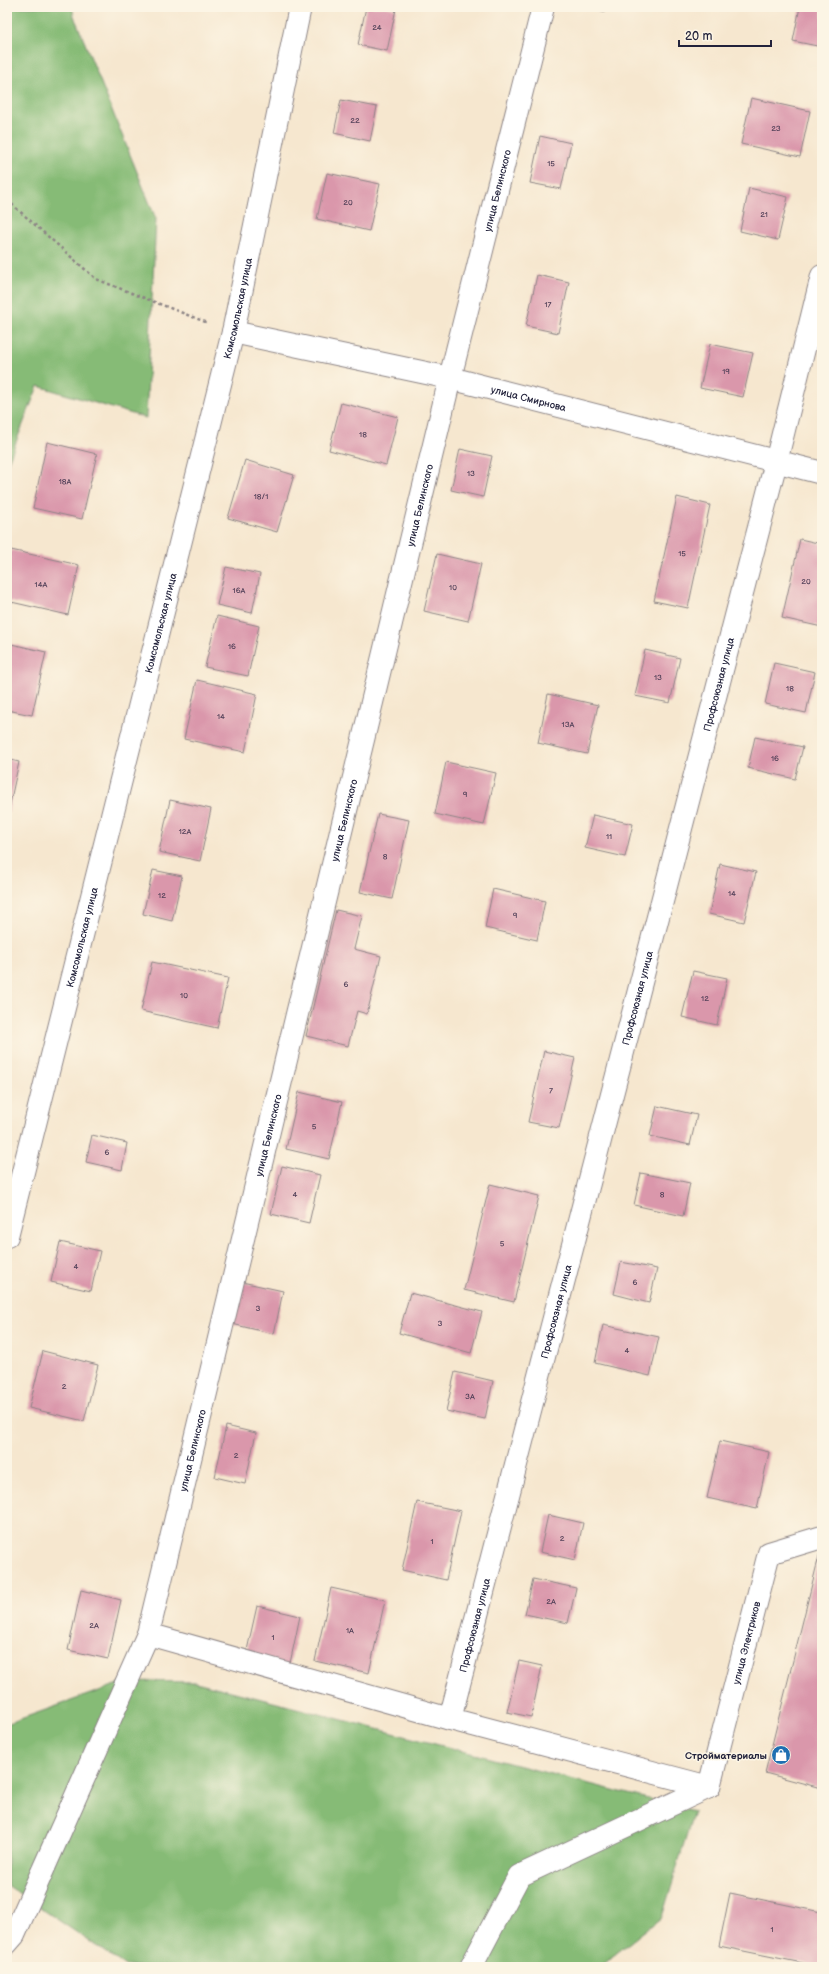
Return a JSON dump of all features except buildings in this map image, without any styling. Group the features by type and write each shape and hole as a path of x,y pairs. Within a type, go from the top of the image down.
{"street":[{"name":"Комсомольская улица","path":"7,1236 233,332 300,7"},
{"name":"улица Белинского","path":"7,1943 14,1935 148,1634 450,378 543,7"},
{"name":"Профсоюзная улица","path":"450,1719 776,462 822,276"},
{"name":"улица Смирнова","path":"233,332 450,378 822,473"},
{"name":"улица Электриков","path":"709,1786 769,1553 822,1537"},
{"path":"148,1634 450,1719 709,1786"},
{"path":"471,1967 519,1876 709,1786"}],"path":[{"path":"7,200 96,279 233,332"}],"green space":[{"path":"7,7 72,7 74,16 156,219 146,418 38,386 7,465"},
{"path":"127,1681 196,1682 694,1811 662,1917 599,1967 127,1967 7,1885 7,1725"}],"place":[{"name":"Стройматериалы","path":"781,1755"}]}
